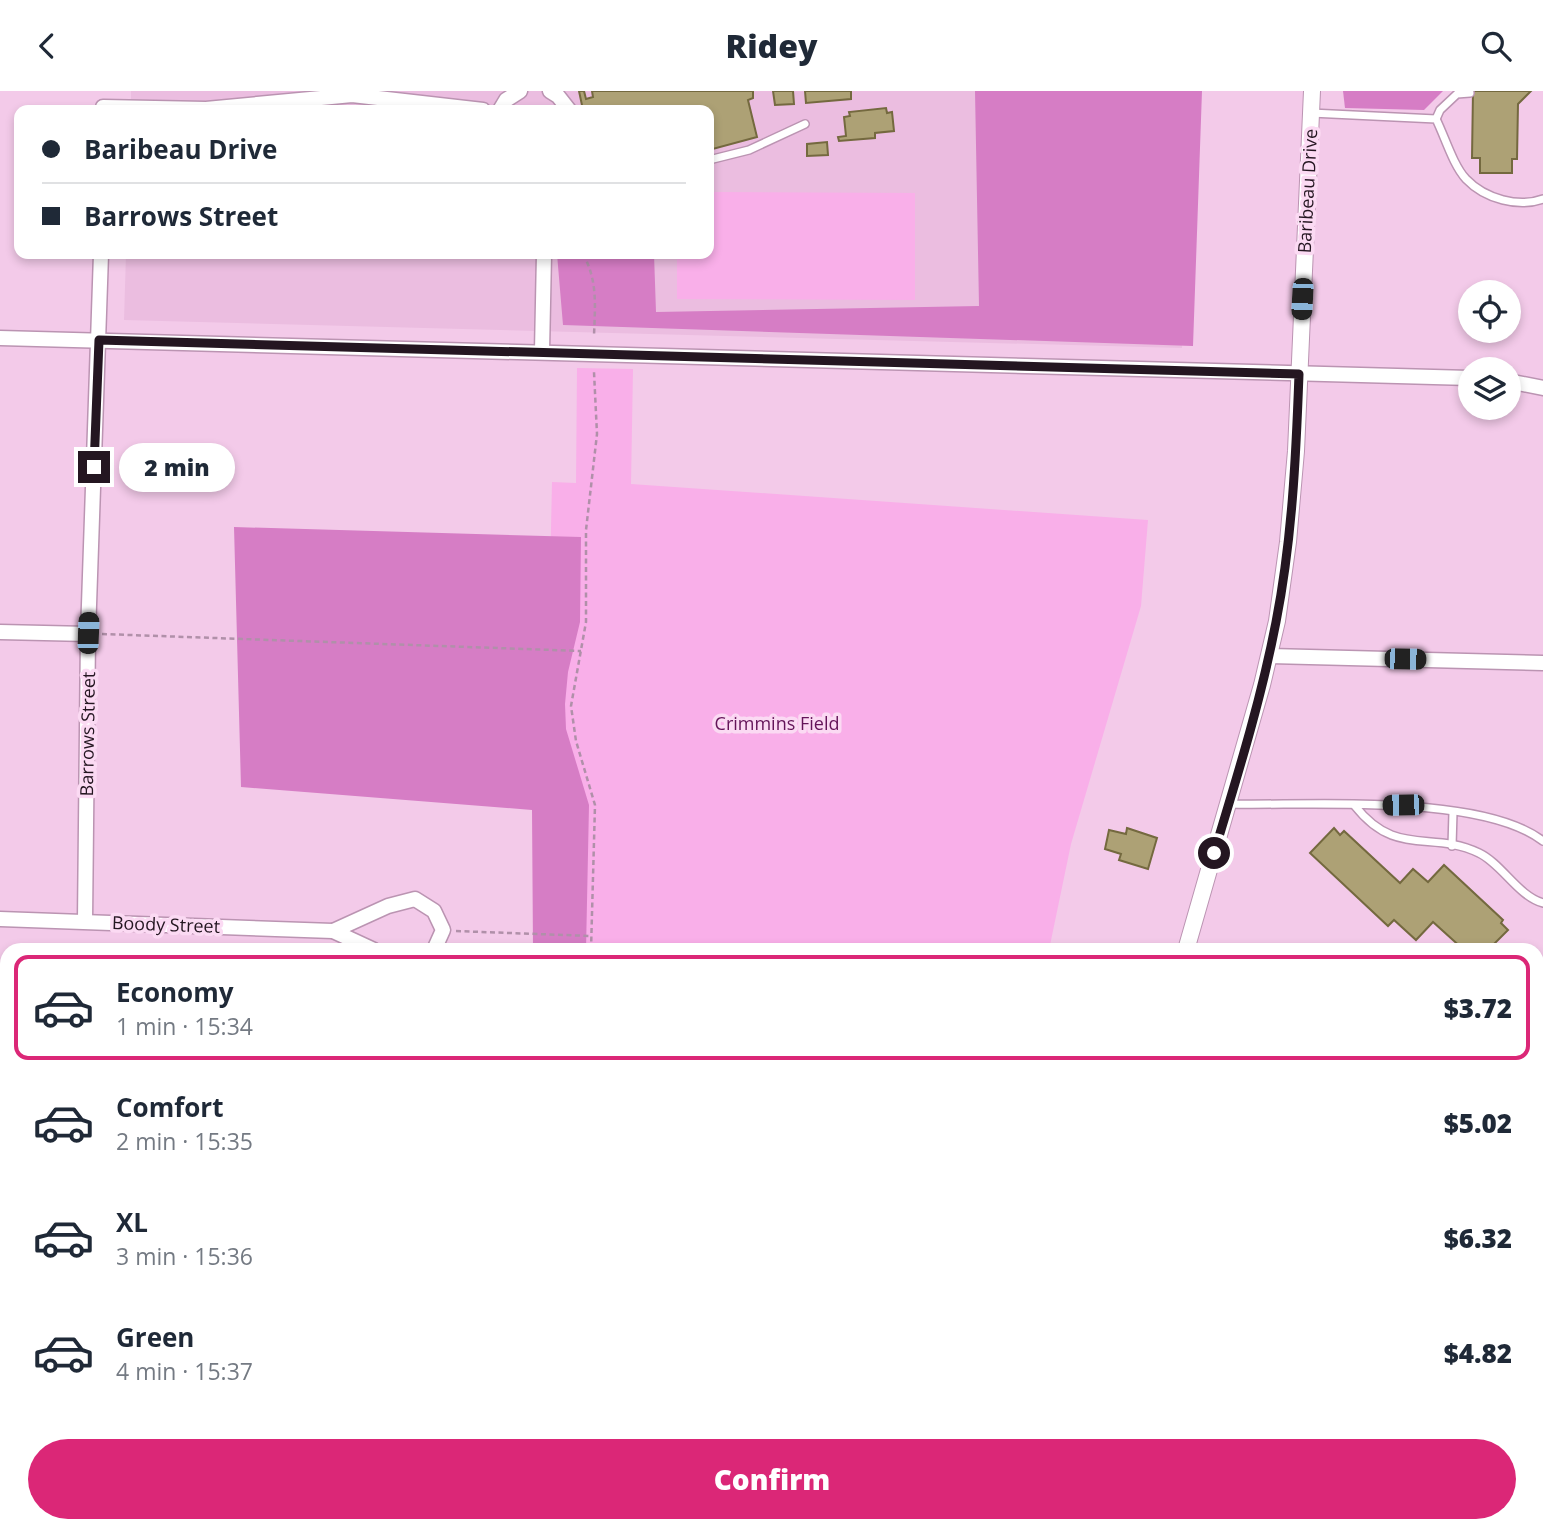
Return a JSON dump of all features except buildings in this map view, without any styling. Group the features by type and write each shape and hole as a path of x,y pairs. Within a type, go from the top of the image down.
{"street":[{"path":"503,105 520,91"},
{"path":"550,91 564,105"},
{"name":"Baribeau Drive","path":"1188,943 1269,656 1288,542 1312,91"},
{"path":"248,105 354,95 440,105"},
{"name":"Barrows Street","path":"85,921 88,633 101,259"},
{"path":"542,351 544,259"},
{"path":"0,338 1458,378"},
{"path":"1521,384 1543,388"},
{"path":"0,632 88,633"},
{"path":"1269,656 1543,663"},
{"name":"Boody Street","path":"333,931 388,905 415,899 434,911 443,930"},
{"name":"Boody Street","path":"0,919 333,931 359,943"},
{"path":"437,943 443,930"}],"lane":[{"path":"1470,93 1457,94 1440,110 1436,119 1465,179 1491,197 1528,205 1543,199"},
{"path":"1311,113 1436,119"},
{"path":"714,159 749,150 805,124"},
{"path":"1228,804 1403,805 1493,817 1533,833 1543,841"},
{"path":"1355,806 1382,833 1482,854 1543,903"},
{"path":"1452,846 1453,812"}],"path":[{"path":"586,259 593,271 596,290 594,336"},
{"path":"591,943 595,805 576,741 571,706 586,622 586,530 597,434 594,372"},
{"path":"88,633 581,650"},
{"path":"443,930 591,936"}],"shaded area":[{"path":"131,91 1189,91 1182,348 124,320 126,259 714,259 714,105 131,105"},
{"path":"975,91 1202,91 1193,346 563,325 557,259 654,259 656,312 979,306"},
{"path":"1343,91 1443,91 1424,110 1345,108"},
{"path":"234,527 581,537 580,622 568,672 565,704 566,729 589,805 586,943 533,943 532,810 241,787"}],"green space":[{"path":"714,192 915,193 915,300 677,299 677,259 714,259"},
{"name":"Crimmins Field","path":"577,368 633,369 631,484 1148,520 1141,606 1071,844 1050,943 542,943 552,482 576,483"}],"route":[{"path":"94,467 99,340 1299,374 1288,542 1276,621 1262,685 1214,853"}]}
